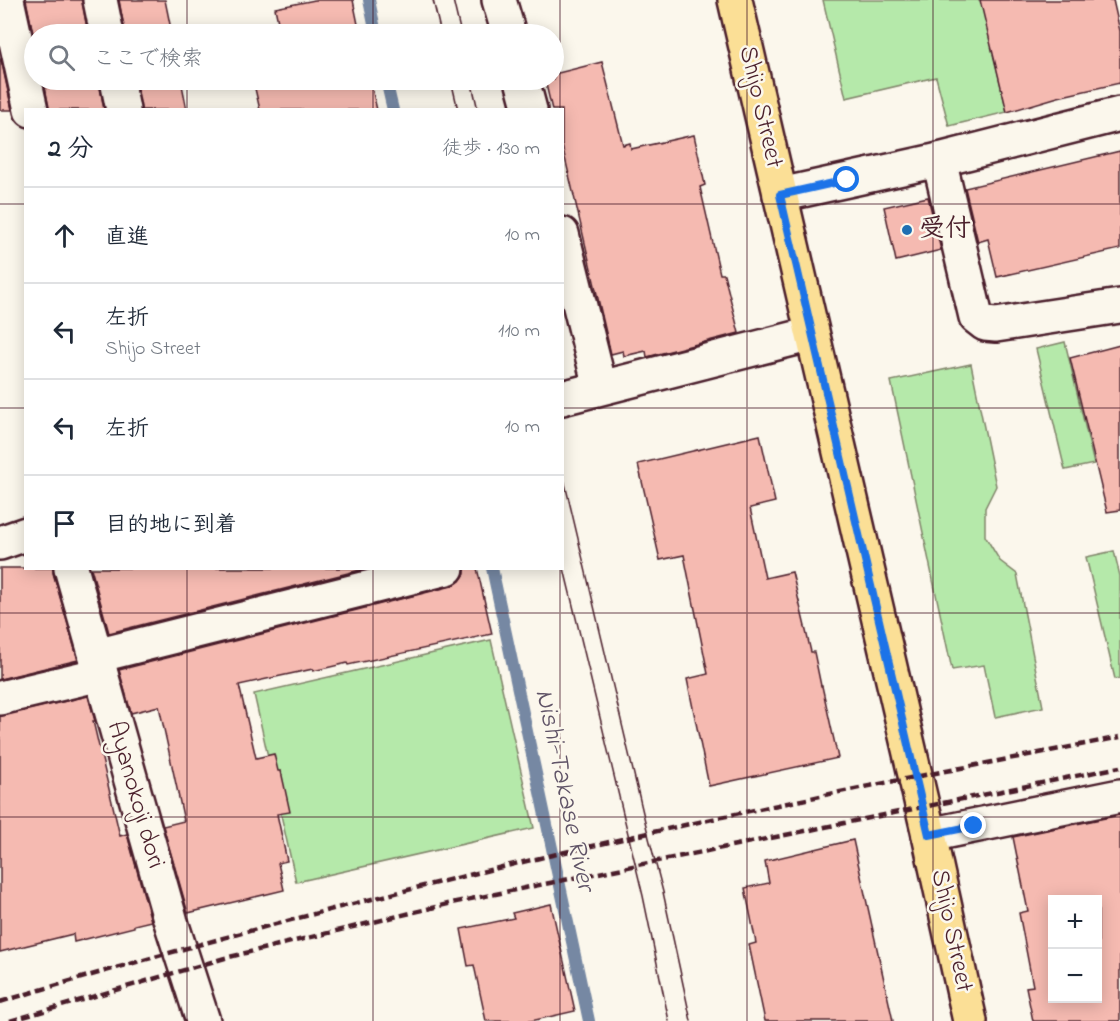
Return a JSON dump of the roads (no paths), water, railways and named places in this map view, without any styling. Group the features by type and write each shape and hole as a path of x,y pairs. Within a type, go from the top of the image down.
{"main road":[{"name":"Shijo Street","path":"735,0 970,1021"}],"street":[{"path":"7,0 24,75"},
{"path":"100,0 105,24"},
{"path":"499,0 506,24"},
{"path":"27,90 32,108"},
{"path":"119,90 123,108"},
{"path":"525,90 529,108"},
{"path":"780,195 939,160 1120,114"},
{"path":"939,160 976,317 985,324 996,325 1120,306"},
{"path":"564,242 600,387"},
{"path":"564,397 812,334"},
{"path":"0,543 24,535"},
{"name":"Ayanokoji dori","path":"72,570 171,922 203,1021"},
{"path":"0,698 98,665 440,570"},
{"path":"929,835 1120,796"}],"waterway":[{"name":"Nishi-Takase River","path":"369,0 374,24"},
{"name":"Nishi-Takase River","path":"388,90 393,108"},
{"name":"Nishi-Takase River","path":"492,570 589,1021"}],"tram line":[{"path":"433,0 439,24"},
{"path":"453,0 459,24"},
{"path":"453,90 458,108"},
{"path":"473,90 478,108"},
{"path":"564,479 663,892 691,1021"},
{"path":"564,568 643,896 669,1021"}],"railway":[{"path":"0,1002 197,945 496,868 877,784 1120,737"},
{"path":"10,1021 225,958 456,902 1120,767"}],"place":[{"name":"受付","path":"907,230"}]}
